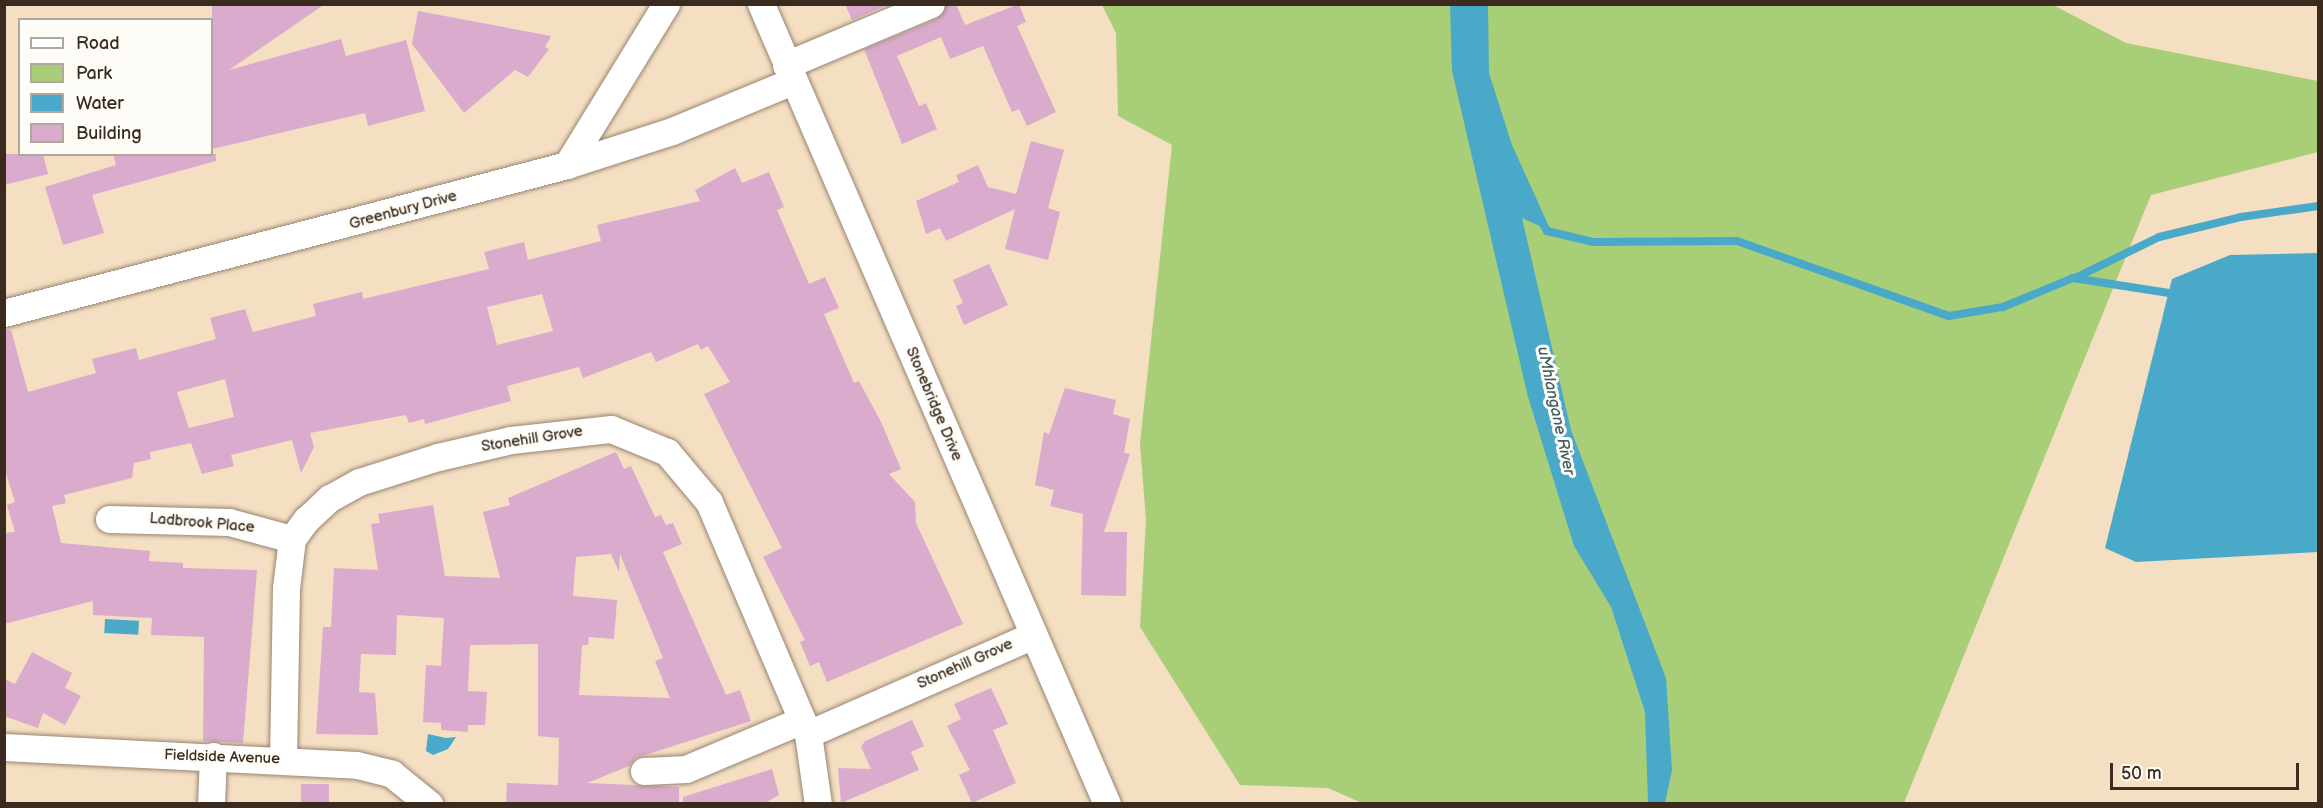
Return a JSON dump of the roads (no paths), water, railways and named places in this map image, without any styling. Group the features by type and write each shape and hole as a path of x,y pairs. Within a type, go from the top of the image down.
{"street":[{"path":"567,165 666,4"},
{"name":"Stonebridge Drive","path":"761,4 1107,804"},
{"name":"Greenbury Drive","path":"4,313 567,165 672,131 931,4"},
{"name":"Stonehill Grove","path":"292,539 330,498 359,482 438,457 568,431 611,429 644,439 667,452 709,502 805,727 1033,634"},
{"name":"Ladbrook Place","path":"109,519 229,522 292,539"},
{"path":"283,759 286,588 292,539"},
{"path":"644,771 692,767 805,727 818,804"},
{"name":"Fieldside Avenue","path":"4,747 283,759 357,765 392,774 429,804"},
{"path":"211,804 213,756"}],"water":[{"name":"uMhlangane River","path":"1450,5 1488,5 1489,73 1512,145 1551,231 1522,218 1571,430 1666,678 1672,770 1665,803 1648,803 1645,712 1611,607 1574,546 1528,397 1452,71"},
{"path":"2318,253 2318,552 2136,562 2105,548 2172,279 2230,255"},
{"path":"105,619 139,621 138,635 104,633"},
{"path":"428,734 446,738 456,737 448,749 433,755 426,751"}],"waterway":[{"path":"2075,278 2159,237 2241,217 2318,206"},
{"path":"1541,221 1547,231 1593,242 1737,241 1949,316 2003,307 2073,278 2169,293"}]}
